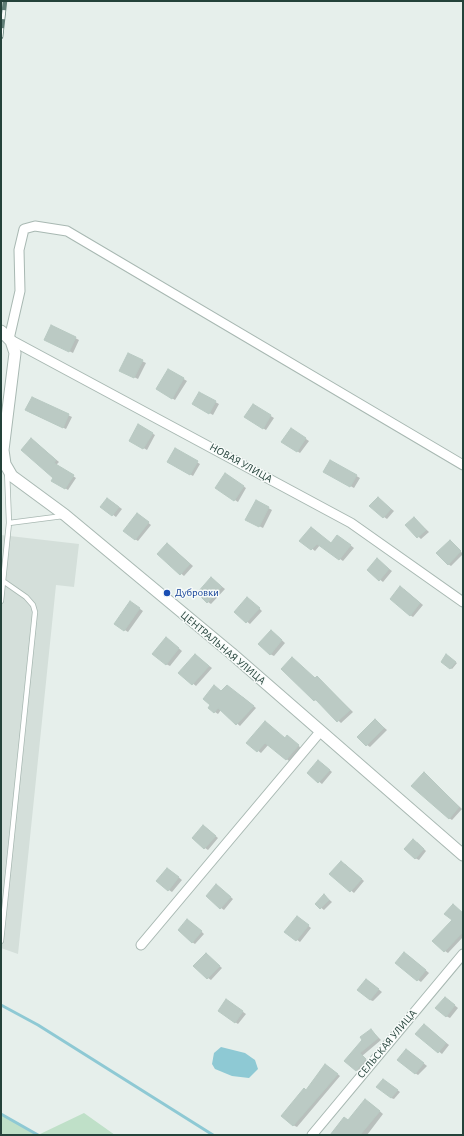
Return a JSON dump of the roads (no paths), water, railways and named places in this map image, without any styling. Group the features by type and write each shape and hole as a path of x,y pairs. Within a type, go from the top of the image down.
{"street":[{"path":"1,332 9,339 20,291 19,250 24,229 35,226 67,232 463,465"},
{"name":"ЦЕНТРАЛЬНАЯ УЛИЦА","path":"9,339 14,349 15,358 3,447 7,468 17,481 65,516 231,653 463,855"},
{"name":"НОВАЯ УЛИЦА","path":"9,339 351,523 463,602"},
{"path":"141,946 320,732"},
{"name":"СЕЛЬСКАЯ УЛИЦА","path":"312,1135 463,954"}],"lane":[{"path":"1,601 9,523 6,476 7,468"},
{"path":"9,523 65,516"},
{"path":"1,941 35,612 33,605 26,597 3,581"}],"water":[{"path":"221,1047 245,1053 255,1060 258,1069 249,1078 232,1076 215,1069 212,1064 214,1053"}],"waterway":[{"path":"1,1005 38,1025 213,1135"},
{"path":"1,1114 38,1135"}],"railway":[{"path":"1,37 5,1"}],"place":[{"name":"Дубровки","path":"167,593"}]}
